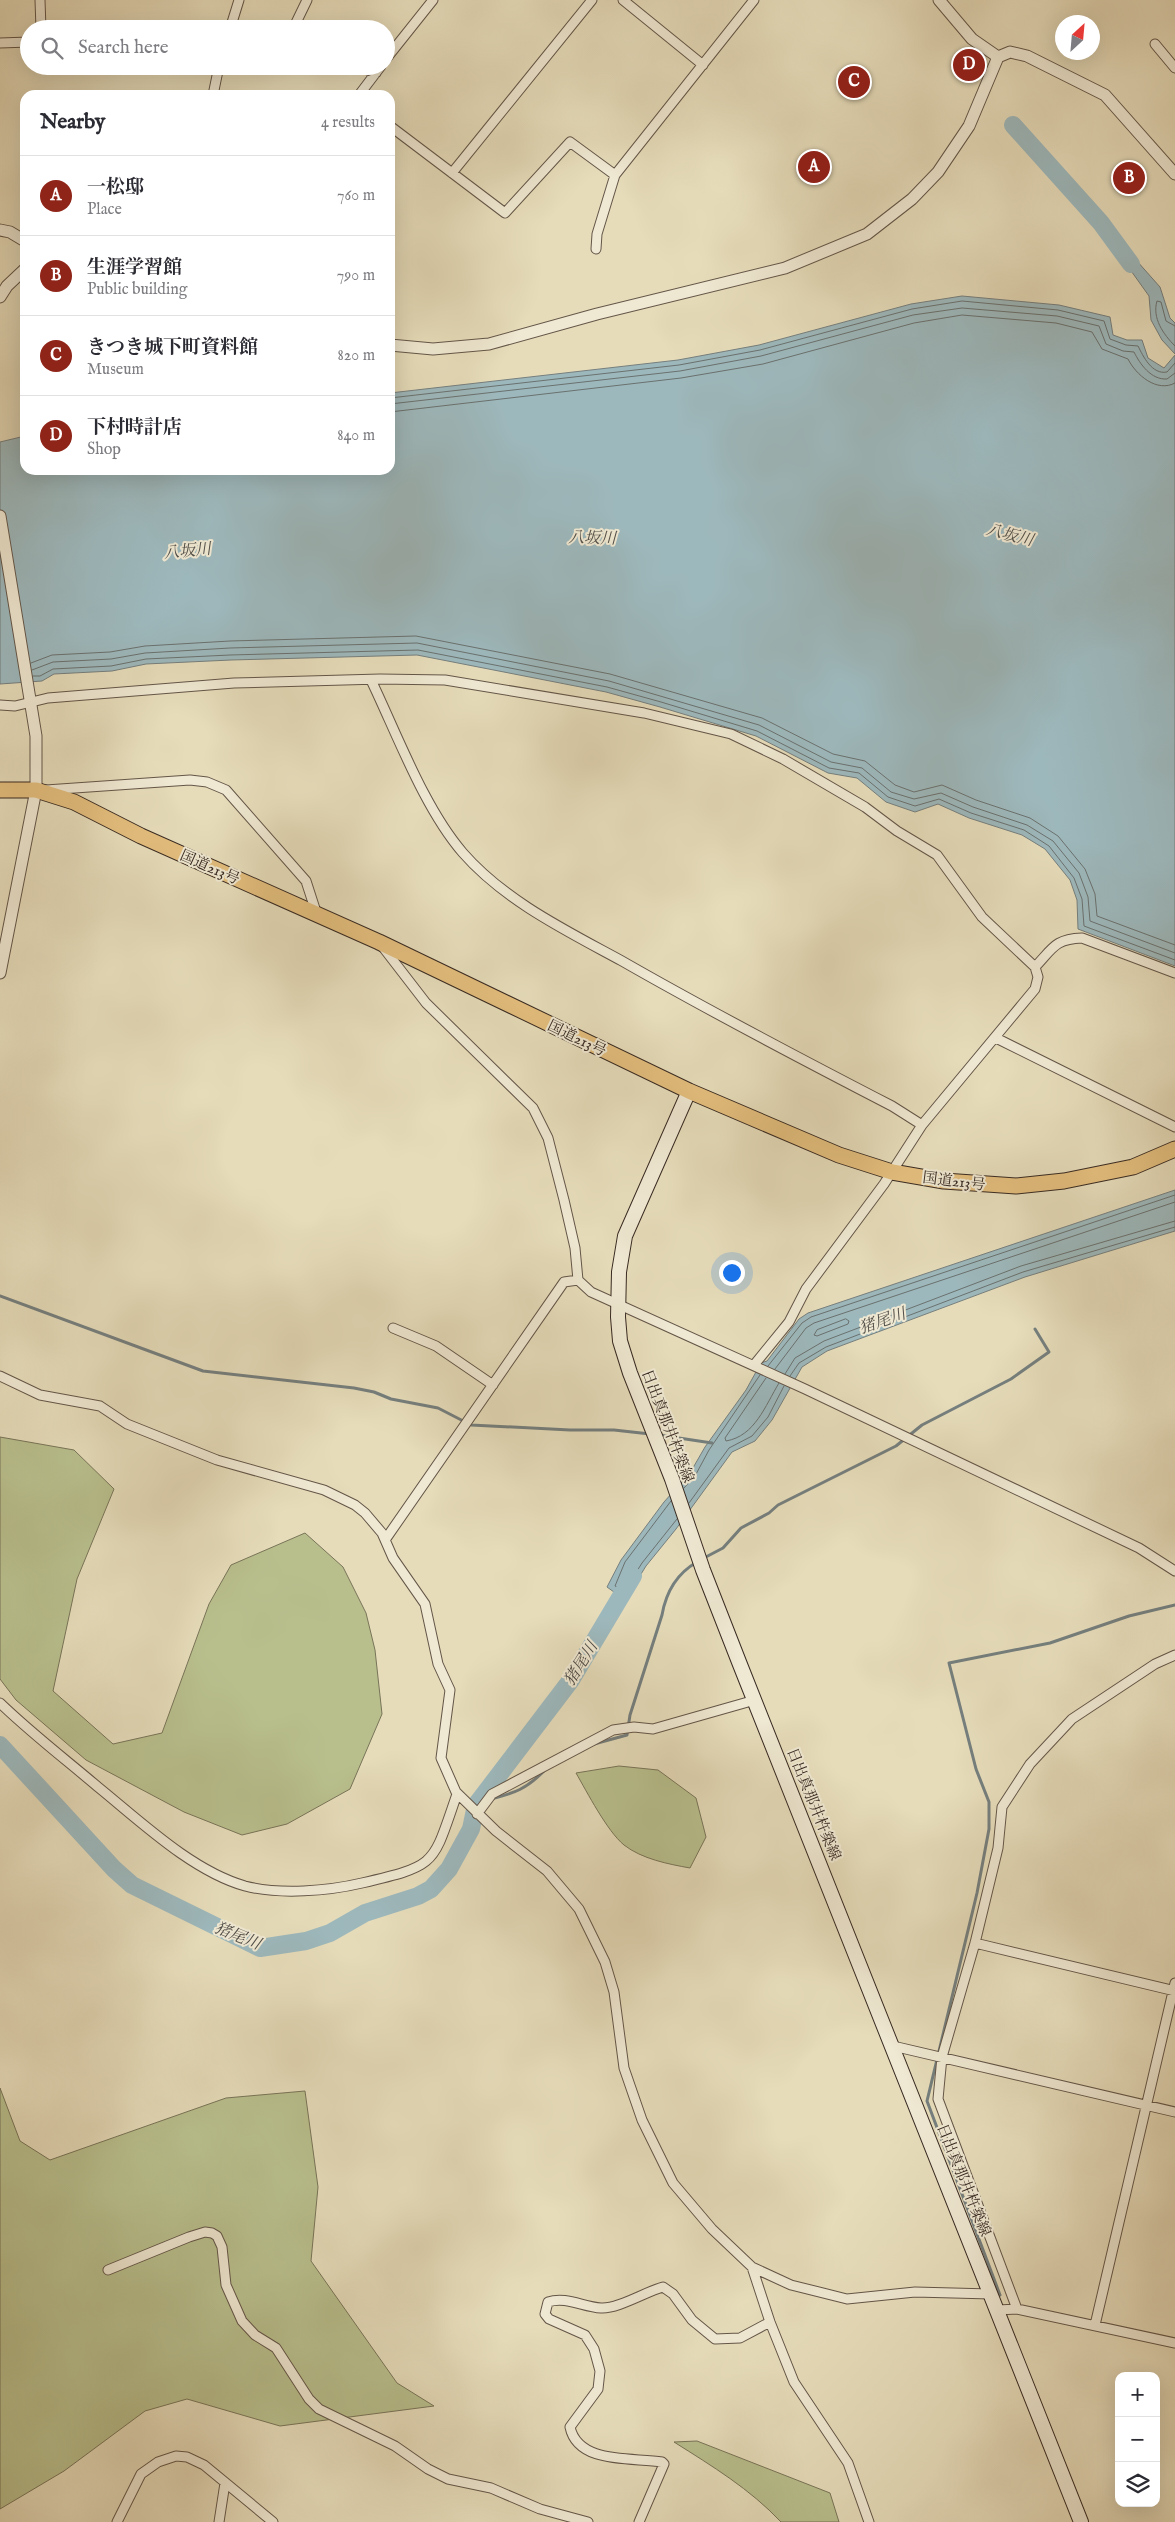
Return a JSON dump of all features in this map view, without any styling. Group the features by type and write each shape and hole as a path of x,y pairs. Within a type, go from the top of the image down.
{"highway":[{"name":"国道213号","path":"0,790 36,790 74,802 141,836 378,942 689,1092 839,1154 892,1172 944,1181 1016,1186 1064,1181 1133,1166 1175,1149"}],"main road":[{"name":"日出真那井杵築線","path":"689,1092 625,1236 619,1272 620,1341 672,1479 703,1570 1081,2522"}],"street":[{"path":"40,0 41,20"},
{"path":"233,20 239,0"},
{"path":"297,20 307,0"},
{"path":"395,48 433,0"},
{"path":"452,173 592,0"},
{"path":"623,0 703,65"},
{"path":"596,249 597,234 615,175 754,0"},
{"path":"939,0 972,40 998,57"},
{"path":"0,43 20,42"},
{"path":"1154,44 1175,68"},
{"path":"395,345 433,349 489,344 597,314 785,268 867,234 912,199 938,172 969,126 998,57 1010,52 1027,56 1105,95 1175,174"},
{"path":"214,90 217,75"},
{"path":"363,90 374,75"},
{"path":"395,130 505,213 570,142 615,175"},
{"path":"0,230 10,232 20,238"},
{"path":"0,297 7,286 20,274"},
{"path":"0,516 36,736 36,790 0,973"},
{"path":"371,680 425,793 451,839 484,875 543,917 694,1002 892,1106 922,1125"},
{"path":"0,705 15,706 48,698 174,687 371,680 445,680 644,713 731,734 783,760 866,807 897,831 937,855 982,917 1035,967 1038,977 1035,989 922,1125 892,1172 806,1289 788,1322 754,1365"},
{"path":"36,790 190,780 207,782 226,790 306,881 317,915"},
{"path":"1035,967 1058,943 1066,939 1082,938 1175,973"},
{"path":"378,942 426,1002 534,1108 548,1138 564,1200 575,1248 578,1280 591,1292 805,1388 1139,1548 1175,1571"},
{"path":"996,1038 1175,1127"},
{"path":"385,1540 564,1282 578,1280"},
{"path":"393,1328 436,1346 493,1385"},
{"path":"0,1376 40,1395 100,1406 127,1424 217,1460 310,1485 341,1496 364,1513 382,1533 393,1558 425,1604 438,1664 450,1690 441,1758 457,1794 496,1831 547,1870 579,1909 605,1962 618,2016 624,2068 642,2120 673,2183 699,2213 752,2267 790,2285 847,2299 915,2292 991,2294"},
{"path":"1017,2309 939,2107 938,2099 942,2057 975,1943 998,1848 1002,1807 1030,1764 1079,1713 1155,1664 1175,1655"},
{"path":"477,1814 492,1794 613,1730 634,1727 653,1729 755,1700"},
{"path":"0,1703 114,1800 182,1853 214,1872 245,1886 270,1890 335,1890 416,1869 430,1860 437,1851 457,1794"},
{"path":"975,1943 1174,1988 1095,2325"},
{"path":"893,2046 1175,2112"},
{"path":"108,2270 189,2237 205,2232 212,2233 217,2236 222,2247 226,2285 242,2321 255,2335 276,2348 309,2398 319,2409 395,2446 428,2469 448,2479 491,2488 540,2510 588,2522"},
{"path":"752,2267 770,2322 794,2382 848,2463 869,2522"},
{"path":"639,2522 664,2464 648,2460 601,2456 583,2447 572,2433 570,2427 598,2389 600,2371 594,2349 585,2335 549,2319 545,2314 548,2302 555,2300 601,2308 612,2306 663,2287 673,2294 692,2320 715,2339 740,2338 770,2322"},
{"path":"998,2310 1017,2309 1175,2343"},
{"path":"117,2522 141,2474 158,2462 176,2456 187,2458 204,2466 273,2522"},
{"path":"219,2522 225,2483"}],"green space":[{"path":"0,1437 74,1450 114,1489 77,1579 53,1691 113,1744 162,1733 209,1604 231,1565 305,1533 343,1567 366,1613 375,1650 382,1714 350,1789 287,1824 242,1835 184,1812 86,1760 16,1700 0,1679"},
{"path":"619,1766 658,1770 696,1798 706,1837 690,1868 656,1860 631,1850 618,1839 604,1821 576,1773"},
{"path":"0,2088 20,2141 50,2160 226,2098 305,2091 318,2187 311,2261 397,2383 434,2406 280,2426 187,2399 145,2411 64,2471 0,2509"},
{"path":"697,2441 830,2493 839,2522 781,2522 744,2489 674,2442"}],"water":[{"path":"1121,243 1160,287 1170,318 1175,323 1175,354 1162,340 1151,320 1149,296 1114,247"},
{"name":"八坂川","path":"962,296 1059,305 1110,317 1113,335 1127,340 1142,340 1148,358 1164,368 1175,355 1175,966 1078,929 1077,900 1070,880 1045,849 1022,835 969,818 938,804 915,812 886,802 857,778 828,773 756,736 606,692 417,655 146,664 112,671 54,674 42,681 0,684 0,442 20,437 20,475 395,475 395,392 678,360 759,345 911,304"},
{"path":"1175,1190 1175,1231 1025,1277 827,1351 802,1367 772,1420 755,1441 732,1452 676,1529 646,1566 625,1600 607,1587 621,1560 664,1502 690,1473 705,1447 746,1390 761,1363 767,1361 799,1319 808,1313"}],"waterway":[{"path":"1013,125 1101,223 1131,264"},
{"path":"0,1296 203,1371 354,1388 374,1392 391,1399 438,1408 471,1425 570,1430 614,1430 650,1434"},
{"path":"702,1559 723,1548 741,1528 769,1513 778,1505 896,1446 922,1425 1011,1379 1049,1352 1035,1329"},
{"path":"659,1435 712,1443"},
{"path":"594,1744 627,1735 630,1715 669,1591 683,1572 697,1562"},
{"name":"猪尾川","path":"0,1745 114,1869 132,1885 260,1948 306,1941 330,1933 365,1913 418,1896 431,1889 449,1869 471,1829 476,1805 571,1680 633,1576"},
{"path":"1000,2295 927,2101 977,1893 989,1829 989,1802 976,1769 949,1663 1050,1643 1129,1616 1175,1605"},
{"path":"491,1799 520,1790 544,1771"}],"place":[{"name":"下村時計店","path":"969,65"},
{"name":"きつき城下町資料館","path":"854,82"},
{"name":"一松邸","path":"814,167"},
{"name":"生涯学習館","path":"1129,178"}]}
